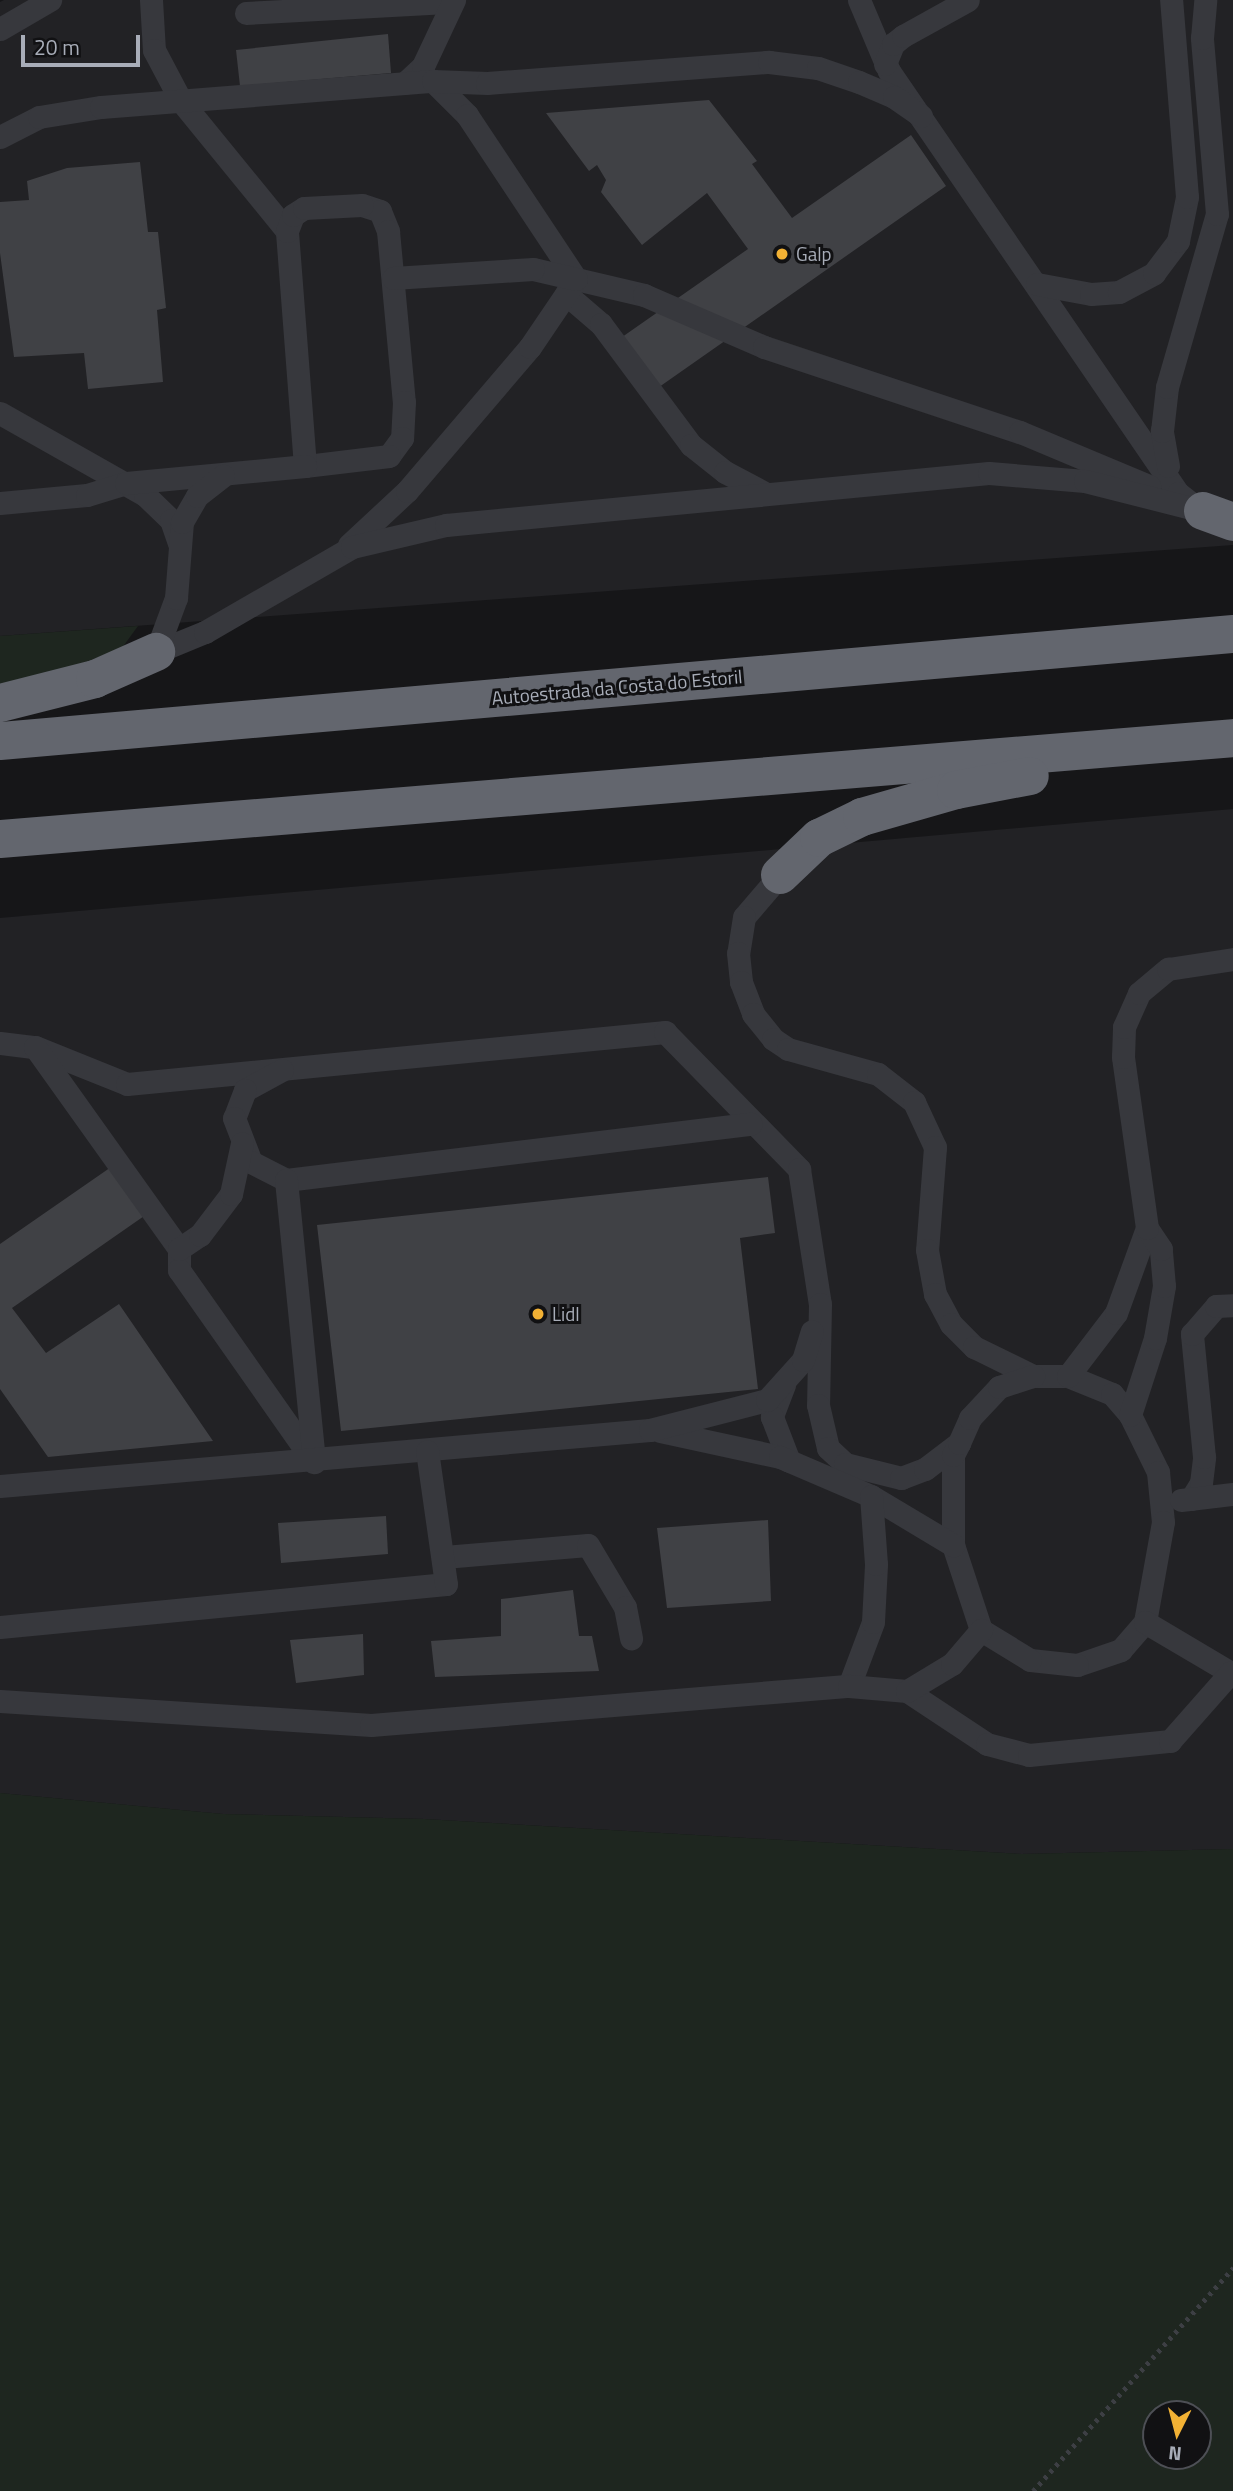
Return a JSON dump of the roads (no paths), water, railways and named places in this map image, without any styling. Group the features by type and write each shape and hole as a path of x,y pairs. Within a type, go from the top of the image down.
{"highway":[{"name":"Autoestrada da Costa do Estoril","path":"0,741 1233,634"},
{"path":"0,703 94,679 156,652"},
{"path":"0,839 1220,740"},
{"path":"780,875 819,838 892,808 957,790 1220,740"}],"lane":[{"path":"0,29 50,0"},
{"path":"151,0 154,50 181,102 287,231"},
{"path":"859,0 886,64 1178,493 1218,516"},
{"path":"886,64 893,44 903,36 968,0"},
{"path":"1037,284 1091,294 1119,292 1154,273 1178,241 1187,197 1171,0"},
{"path":"1205,0 1202,38 1217,214 1170,375 1162,431 1175,482 1185,498 1218,516"},
{"path":"246,13 320,5 453,1 423,66 405,83"},
{"path":"0,137 39,117 181,102 433,81 487,83 785,63 818,68 879,89 921,116"},
{"path":"433,81 467,116 571,286 691,445 725,472 765,493"},
{"path":"0,503 87,495 126,483 223,476 389,456 399,446 404,402 387,223 372,207 304,208 293,215 287,231 304,466"},
{"path":"393,278 533,269 571,286 628,289 777,351 1069,450 1218,516"},
{"path":"338,554 407,491 530,347 571,286"},
{"path":"0,413 126,483 164,511 178,543"},
{"path":"156,652 222,623 338,554 382,538 446,524 765,493 1013,474 1085,481 1218,516"},
{"path":"156,652 176,598 178,543 189,507 223,476"},
{"path":"780,875 744,917 738,953 741,982 753,1014 773,1038 788,1049 878,1074 914,1102 935,1147 927,1250 935,1294 951,1324 975,1347 1033,1376"},
{"path":"1130,1415 1155,1338 1164,1286 1161,1249 1147,1228 1123,1057 1124,1027 1139,993 1168,969 1233,958"},
{"path":"0,1043 36,1047 127,1084 292,1065 665,1032 751,1124 799,1169 820,1304 818,1405 828,1448 845,1464 901,1478 925,1469 959,1443"},
{"path":"36,1047 179,1249 179,1270 314,1462"},
{"path":"292,1065 245,1090 234,1118 251,1162 286,1180 751,1124"},
{"path":"179,1249 200,1235 231,1194 242,1143"},
{"path":"286,1180 314,1462"},
{"path":"1068,1376 1116,1313 1147,1228"},
{"path":"0,1486 314,1462 650,1430 766,1401 803,1360 820,1304"},
{"path":"1191,1499 1201,1483 1204,1457 1192,1334 1216,1307 1233,1305"},
{"path":"1033,1376 1068,1376 1112,1394 1130,1415 1158,1472 1161,1513 1156,1576 1145,1622 1121,1650 1077,1665 1030,1660 981,1630 953,1545 953,1455 970,1419 999,1387 1033,1376"},
{"path":"786,1380 772,1417 789,1461"},
{"path":"650,1430 716,1440 789,1461 871,1496 953,1545"},
{"path":"0,1627 446,1584 427,1451"},
{"path":"1161,1513 1191,1499 1233,1494"},
{"path":"849,1686 873,1622 876,1564 871,1496"},
{"path":"444,1557 588,1545 625,1607 632,1638"},
{"path":"0,1701 371,1725 849,1686 907,1692 987,1744 1029,1755 1170,1741 1221,1664 1145,1622"},
{"path":"907,1692 952,1664 981,1630"}],"place":[{"name":"Galp","path":"782,254"},
{"name":"Lidl","path":"538,1314"}]}
